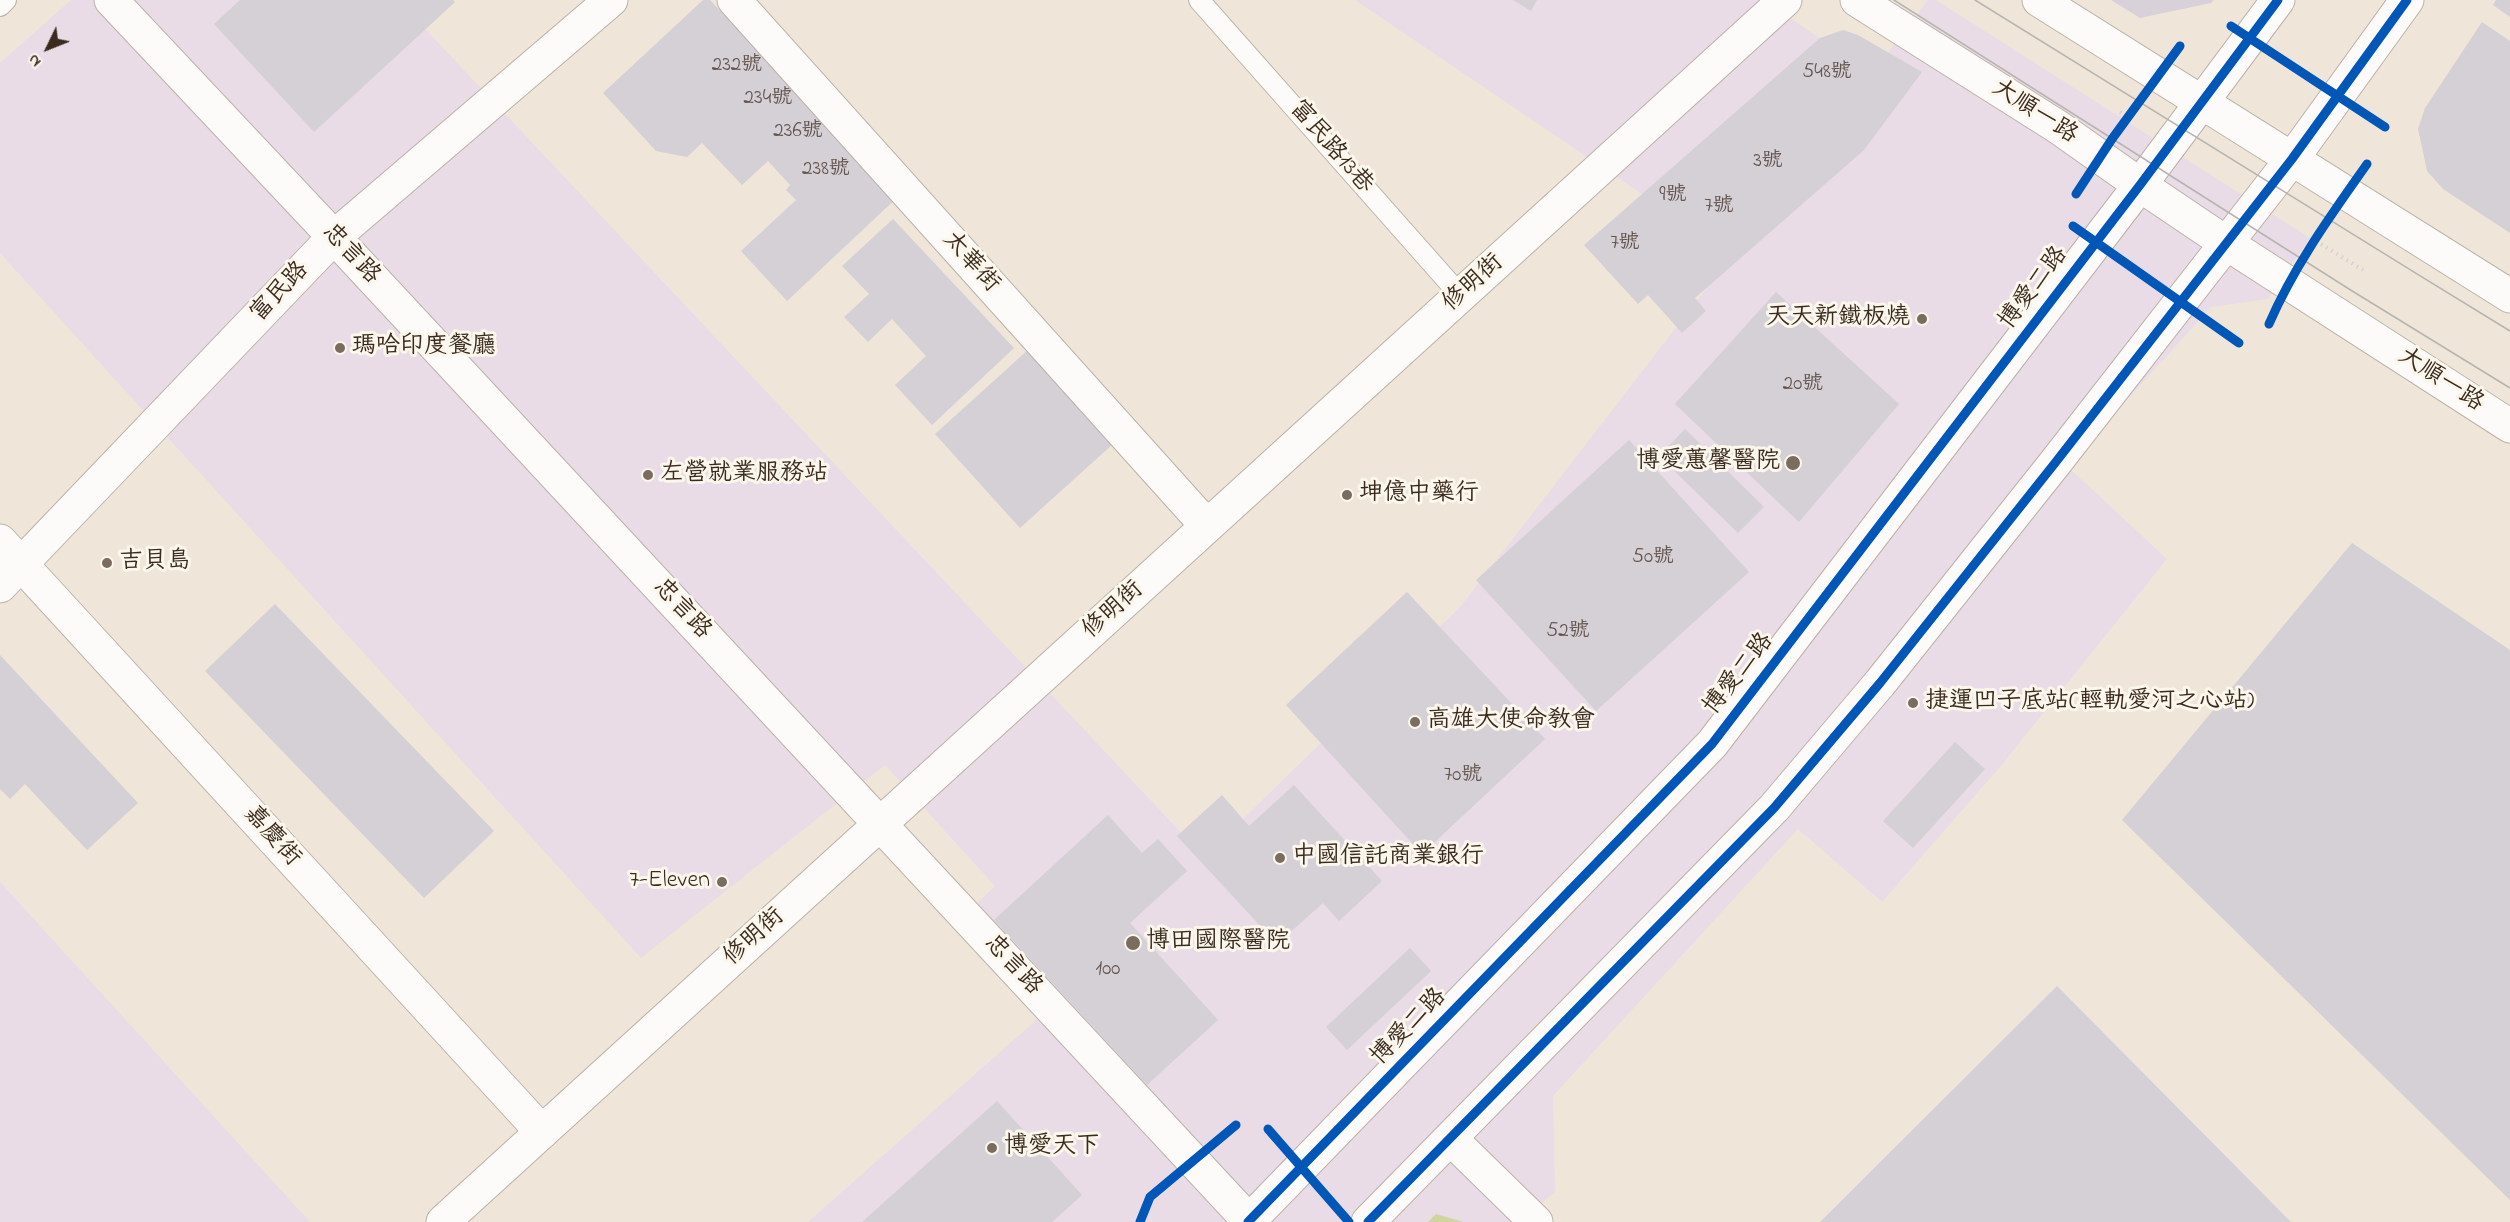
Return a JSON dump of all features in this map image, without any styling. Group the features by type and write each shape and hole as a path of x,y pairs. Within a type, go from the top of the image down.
{"street":[{"name":"忠言路","path":"111,0 1249,1222"},
{"name":"富民路","path":"11,575 334,237 611,0"},
{"name":"太華街","path":"734,0 1207,526"},
{"name":"修明街","path":"443,1222 1785,0"},
{"name":"大順一路","path":"1857,0 2058,127 2226,243 2510,426"},
{"path":"2039,0 2510,296"},
{"name":"博愛二路","path":"1249,1222 1712,744 2140,185 2278,0"},
{"path":"1368,1222 1774,808 1895,665 2292,159 2407,0"},
{"name":"嘉慶街","path":"0,542 11,575 542,1132"},
{"path":"1451,1139 1536,1222"}],"lane":[{"path":"0,6 6,0"},
{"name":"富民路13巷","path":"1199,0 1461,296"}],"path":[{"path":"2100,156 2124,115 2159,74"},
{"path":"2288,282 2346,194"},
{"path":"2316,241 2363,270"}],"shaded area":[{"path":"71,0 398,0 1204,857 1461,606 1732,255 1355,0 1763,0 1872,73 1928,0 1936,0 2310,238 2268,299 2211,307 2067,466 2167,559 2000,767 1882,902 1798,829 1553,1096 1555,1192 1519,1222 1464,1222 1436,1215 1428,1222 808,1222 1060,999 975,905 995,886 885,765 641,958 0,253 0,63"},
{"path":"2111,0 2214,0 2211,3 2140,18"},
{"path":"0,882 310,1222 0,1222"}],"green space":[{"path":"1436,1214 1464,1222 1428,1222"}],"building":[{"path":"240,0 453,0 455,2 314,132 214,24"},
{"path":"703,0 710,0 728,19 735,13 902,193 787,301 741,251 796,200 786,190 790,185 768,161 742,185 702,143 687,157 656,151 603,93"},
{"path":"1513,0 1537,0 1531,11"},
{"path":"2496,0 2510,0 2510,17 2493,5"},
{"path":"2482,22 2510,41 2510,233 2443,189 2427,171 2418,129 2425,108"},
{"path":"1843,30 1858,35 1922,72 1864,150 1695,298 1706,311 1682,333 1648,295 1638,304 1584,245 1820,38"},
{"path":"893,219 1014,348 932,425 895,385 926,356 892,319 868,342 844,317 869,294 842,266"},
{"name":"博愛蕙馨醫院","path":"1776,292 1899,404 1799,522 1675,404"},
{"path":"1028,350 1113,444 1020,528 935,434"},
{"path":"1685,429 1764,507 1738,533 1659,456"},
{"path":"1629,440 1749,572 1596,711 1476,580"},
{"path":"2352,543 2510,650 2510,1200 2122,820"},
{"name":"高雄大使命教會","path":"1407,592 1545,739 1422,854 1286,705"},
{"path":"275,604 494,831 424,898 205,671"},
{"path":"0,655 138,803 87,850 25,784 10,799 0,789"},
{"path":"1955,742 1985,769 1913,848 1883,821"},
{"name":"中國信託商業銀行","path":"1294,785 1382,881 1339,921 1323,903 1277,944 1177,836 1222,795 1249,826"},
{"name":"博田國際醫院","path":"1108,815 1142,853 1158,839 1187,871 1130,923 1218,1020 1147,1085 994,920"},
{"path":"1410,948 1431,971 1347,1050 1326,1027"},
{"path":"2057,986 2291,1222 1820,1222"},
{"name":"博愛天下","path":"997,1101 1082,1195 1052,1222 862,1222"}],"tram line":[{"path":"1894,0 2349,289 2510,388"},
{"path":"1975,0 2510,331"}],"cycle path":[{"path":"1248,1222 1712,744 2140,185 2278,0"},
{"path":"1368,1222 1774,808 1880,683 2055,463 2292,159 2407,0"},
{"path":"2231,26 2385,127"},
{"path":"2076,194 2112,139 2180,46"},
{"path":"2269,324 2302,261 2367,164"},
{"path":"2073,226 2239,343"},
{"path":"1140,1222 1150,1197 1236,1125"},
{"path":"1268,1129 1349,1222"}],"place":[{"name":"天天新鐵板燒","path":"1922,319"},
{"name":"瑪哈印度餐廳","path":"340,348"},
{"name":"博愛蕙馨醫院","path":"1793,463"},
{"name":"左營就業服務站","path":"648,475"},
{"name":"坤億中藥行","path":"1347,495"},
{"name":"吉貝島","path":"107,563"},
{"name":"捷運凹子底站(輕軌愛河之心站)","path":"1913,703"},
{"name":"高雄大使命教會","path":"1415,722"},
{"name":"中國信託商業銀行","path":"1280,858"},
{"name":"7-Eleven","path":"722,882"},
{"name":"博田國際醫院","path":"1133,943"},
{"name":"博愛天下","path":"992,1148"}]}
